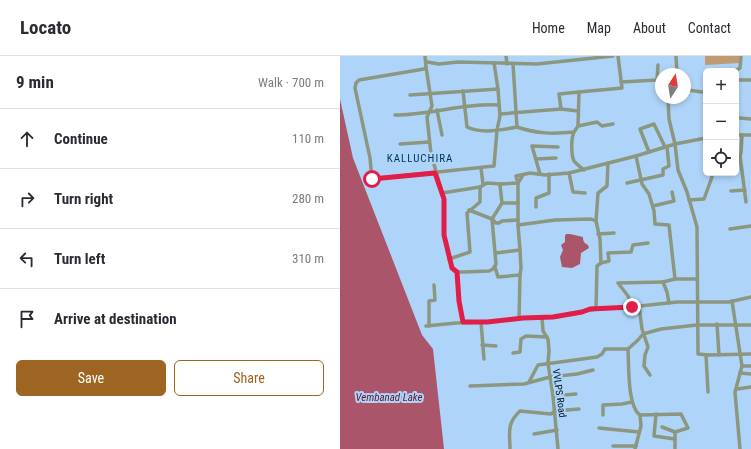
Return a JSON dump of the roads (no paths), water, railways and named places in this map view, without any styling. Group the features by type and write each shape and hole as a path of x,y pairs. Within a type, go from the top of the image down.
{"street":[{"path":"425,56 432,106 427,117 429,142 435,173 442,193 445,210 444,235 449,259 452,268 457,272 488,271 494,269 495,267"},
{"path":"506,56 506,64"},
{"path":"427,62 439,64 458,62 536,64 573,58 613,56"},
{"path":"561,109 559,94 622,88 618,56"},
{"path":"676,56 677,68"},
{"path":"739,68 741,56"},
{"path":"426,67 418,70 359,80 356,83 355,88 370,158 372,179 494,166 500,114 494,63"},
{"path":"513,64 518,127"},
{"path":"621,82 657,80 658,65"},
{"path":"739,80 751,80"},
{"path":"410,95 498,89"},
{"path":"691,90 702,92"},
{"path":"463,91 467,127 474,130 497,130 518,127 533,132 560,134 574,132"},
{"path":"579,92 578,126 571,137 573,159 584,170"},
{"path":"669,104 678,170 690,200 697,227 698,354 751,354"},
{"path":"395,115 429,112 464,106 499,105"},
{"path":"500,114 561,109 578,111"},
{"path":"437,110 442,136"},
{"path":"740,118 751,119"},
{"path":"578,126 597,122 602,126 613,124"},
{"path":"627,183 663,175 663,169 669,166 666,147 654,124 640,129 649,152"},
{"path":"739,151 742,135 751,135"},
{"path":"519,319 521,268 518,225 518,183 516,176 530,173 570,174 675,144 703,139"},
{"path":"400,144 429,142"},
{"path":"540,174 532,146 558,148"},
{"path":"636,156 642,184 649,194 653,206 655,224 669,225 675,279"},
{"path":"536,159 556,158"},
{"path":"739,161 746,202"},
{"path":"601,263 600,239 596,221 598,193 607,186 608,163"},
{"path":"449,259 470,252 467,213 480,202 482,186 481,168"},
{"path":"536,207 536,198 549,193 549,174"},
{"path":"570,174 573,192 585,193"},
{"path":"690,200 704,200 712,176"},
{"path":"442,193 482,186 492,182 500,184 518,183"},
{"path":"500,184 499,189 502,203 492,219 496,253 495,267 498,277 520,275"},
{"path":"731,191 745,190"},
{"path":"653,206 674,201 672,192"},
{"path":"502,203 518,203"},
{"path":"470,210 492,219 496,223 518,220"},
{"path":"518,225 555,220 591,219 596,221"},
{"path":"730,229 751,226"},
{"path":"598,234 614,233"},
{"path":"596,309 597,266 601,263 609,261 608,253 631,252 633,246 648,243"},
{"path":"496,253 520,250"},
{"path":"457,272 459,301 463,322"},
{"path":"632,307 628,296 618,284 663,282 675,279 697,279"},
{"path":"663,282 669,303"},
{"path":"434,285 434,300 429,301 427,326 463,322 542,318 568,315 596,309 669,303 732,301 751,297"},
{"path":"732,301 742,366 735,392 740,449"},
{"path":"639,306 643,334 648,347 645,355 644,366 650,376"},
{"name":"VVLPS Road","path":"542,318 543,331 547,337 549,351 548,363 555,411 558,449"},
{"path":"481,322 484,359"},
{"path":"717,324 719,355"},
{"path":"529,382 538,365 597,357 602,354 605,349 628,349 643,334 662,329 697,325 751,324"},
{"path":"513,353 520,352 521,339 526,336 547,337"},
{"path":"482,344 496,346"},
{"path":"613,446 636,448 641,426 640,415 632,402 628,349"},
{"path":"706,354 708,392"},
{"path":"742,366 751,366"},
{"path":"470,386 524,384 550,377 577,374 593,370"},
{"path":"740,373 751,374"},
{"path":"737,389 751,387"},
{"path":"553,396 576,394"},
{"path":"603,415 604,405 632,402"},
{"path":"510,449 509,429 515,416 520,412 551,414 555,411 579,409"},
{"path":"656,414 654,436 675,439"},
{"path":"640,415 681,414 688,428 676,432 662,427"},
{"path":"599,428 639,432"},
{"path":"534,434 557,430"},
{"path":"675,449 676,432"}],"water":[{"name":"Vembanad Lake","path":"340,99 353,158 422,335 433,349 444,449 340,449"},
{"path":"566,234 583,237 584,242 589,248 581,253 580,264 572,268 562,267 560,257 563,250 561,245 565,242"}],"district":[{"name":"KALLUCHIRA","path":"420,158"}]}
